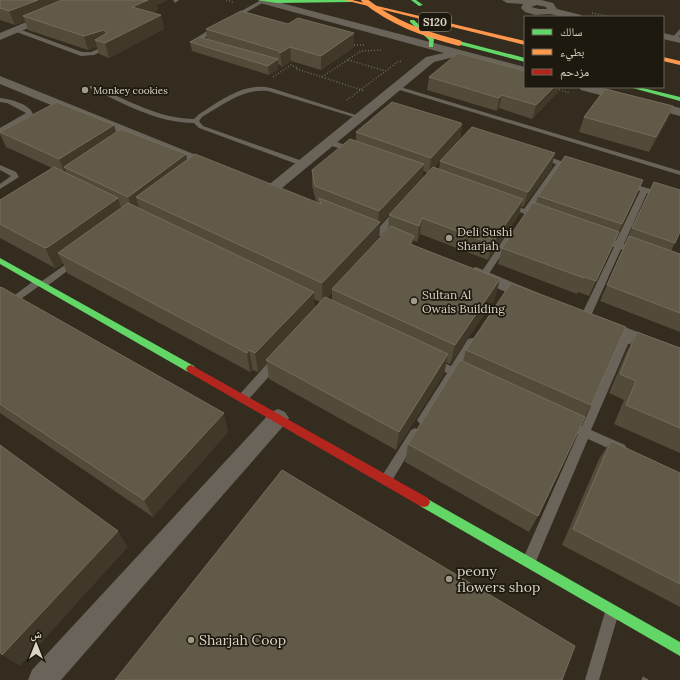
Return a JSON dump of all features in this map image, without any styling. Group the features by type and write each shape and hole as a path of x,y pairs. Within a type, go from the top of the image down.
{"main road":[{"path":"261,0 348,1"},
{"path":"364,0 376,12 396,23 459,48 524,60"},
{"name":"S120","path":"402,0 421,4"},
{"name":"S120","path":"348,1 524,43"},
{"path":"405,15 432,40 431,52"},
{"path":"664,59 680,63"},
{"path":"636,88 680,99"},
{"path":"0,261 243,398 680,649"}],"street":[{"path":"0,36 87,0"},
{"path":"261,0 431,52 446,54 459,48 524,71"},
{"path":"507,0 534,2 526,5 526,8 537,12 547,5 574,16"},
{"path":"664,36 678,37"},
{"path":"256,184 278,193 302,164 359,118 379,105 431,52"},
{"path":"0,80 203,166 227,172"},
{"path":"589,88 680,112"},
{"path":"462,268 483,276 507,290 544,301"},
{"path":"578,315 680,357"},
{"path":"42,680 278,418"}],"lane":[{"path":"212,47 202,44 200,40 202,36 261,0"},
{"path":"16,30 81,54 92,54 107,47"},
{"path":"92,87 168,119 184,122 196,121 200,116 245,90 259,87 269,88 359,118"},
{"path":"395,87 680,173"},
{"path":"0,100 9,101 29,111 30,114 0,131"},
{"path":"196,121 201,127 302,164"},
{"path":"330,142 358,152"},
{"path":"530,153 581,169"},
{"path":"524,216 560,163"},
{"path":"0,168 13,174 15,177 0,187"},
{"path":"616,180 680,200"},
{"path":"578,315 619,246 645,189"},
{"path":"497,202 524,216 548,220"},
{"path":"377,233 404,206"},
{"path":"483,276 513,232"},
{"path":"590,236 646,256"},
{"path":"0,311 85,253"},
{"path":"386,480 478,332"},
{"path":"529,562 627,335"},
{"path":"243,398 283,354"},
{"path":"424,358 473,381"},
{"path":"557,420 632,454"},
{"path":"592,680 612,610"}],"path":[{"path":"322,77 361,52 384,50"},
{"path":"348,60 390,72"},
{"path":"351,102 346,100 399,61 407,63"},
{"path":"280,79 273,77 291,66 360,90"},
{"path":"278,67 285,69"}],"building":[{"path":"0,0 38,0 9,11 0,8"},
{"path":"62,0 148,0 132,7 161,15 105,43 95,40 107,33 104,30 84,36 23,16"},
{"path":"241,11 288,24 298,18 354,33 321,56 290,47 280,53 279,51 206,29"},
{"path":"199,37 278,59 268,66 190,42"},
{"path":"458,53 524,71 524,88 553,88 536,105 502,95 499,98 429,77"},
{"path":"605,89 673,106 656,137 584,117"},
{"path":"57,102 114,125 59,159 0,132"},
{"path":"392,102 462,124 431,158 356,132"},
{"path":"472,127 555,153 528,192 440,161"},
{"path":"121,129 186,154 128,197 64,167"},
{"path":"350,139 424,164 379,211 315,186 312,170"},
{"path":"195,154 321,204 319,198 380,222 322,283 136,197"},
{"path":"565,156 643,180 622,224 538,196"},
{"path":"54,167 118,198 45,248 0,224 0,200"},
{"path":"433,167 523,199 492,244 422,218 419,226 389,215"},
{"path":"654,182 680,190 680,232 675,243 632,228"},
{"path":"533,202 619,232 596,281 502,248"},
{"path":"128,203 314,292 255,353 249,350 247,353 58,253"},
{"path":"391,226 414,236 410,244 500,279 455,345 332,289"},
{"path":"629,236 680,254 680,313 607,285"},
{"path":"511,283 626,327 591,405 466,350"},
{"path":"1,287 224,413 144,500 0,404"},
{"path":"325,297 448,354 399,432 266,360"},
{"path":"637,332 680,348 680,428 626,405 636,381 620,374"},
{"path":"460,360 585,417 538,516 408,444"},
{"path":"611,441 680,473 680,584 573,529"},
{"path":"0,445 118,531 2,655 0,652"},
{"path":"282,470 575,646 562,680 115,680"}],"traffic: fast":[{"path":"259,0 277,2 351,1"},
{"path":"413,0 421,5"},
{"path":"412,21 432,40 431,46"},
{"path":"459,43 524,60"},
{"path":"636,88 680,99"},
{"path":"0,261 191,369"},
{"path":"424,502 680,649"}],"traffic: slow":[{"path":"346,0 524,43"},
{"path":"364,0 374,9 408,28 459,43"},
{"path":"664,59 680,63"}],"traffic: jam":[{"path":"191,369 424,502"}],"place":[{"name":"Monkey cookies","path":"85,90"},
{"name":"Deli Sushi Sharjah","path":"449,238"},
{"name":"Sultan Al Owais Building","path":"414,301"},
{"name":"peony flowers shop","path":"449,579"},
{"name":"Sharjah Coop","path":"191,640"}]}
